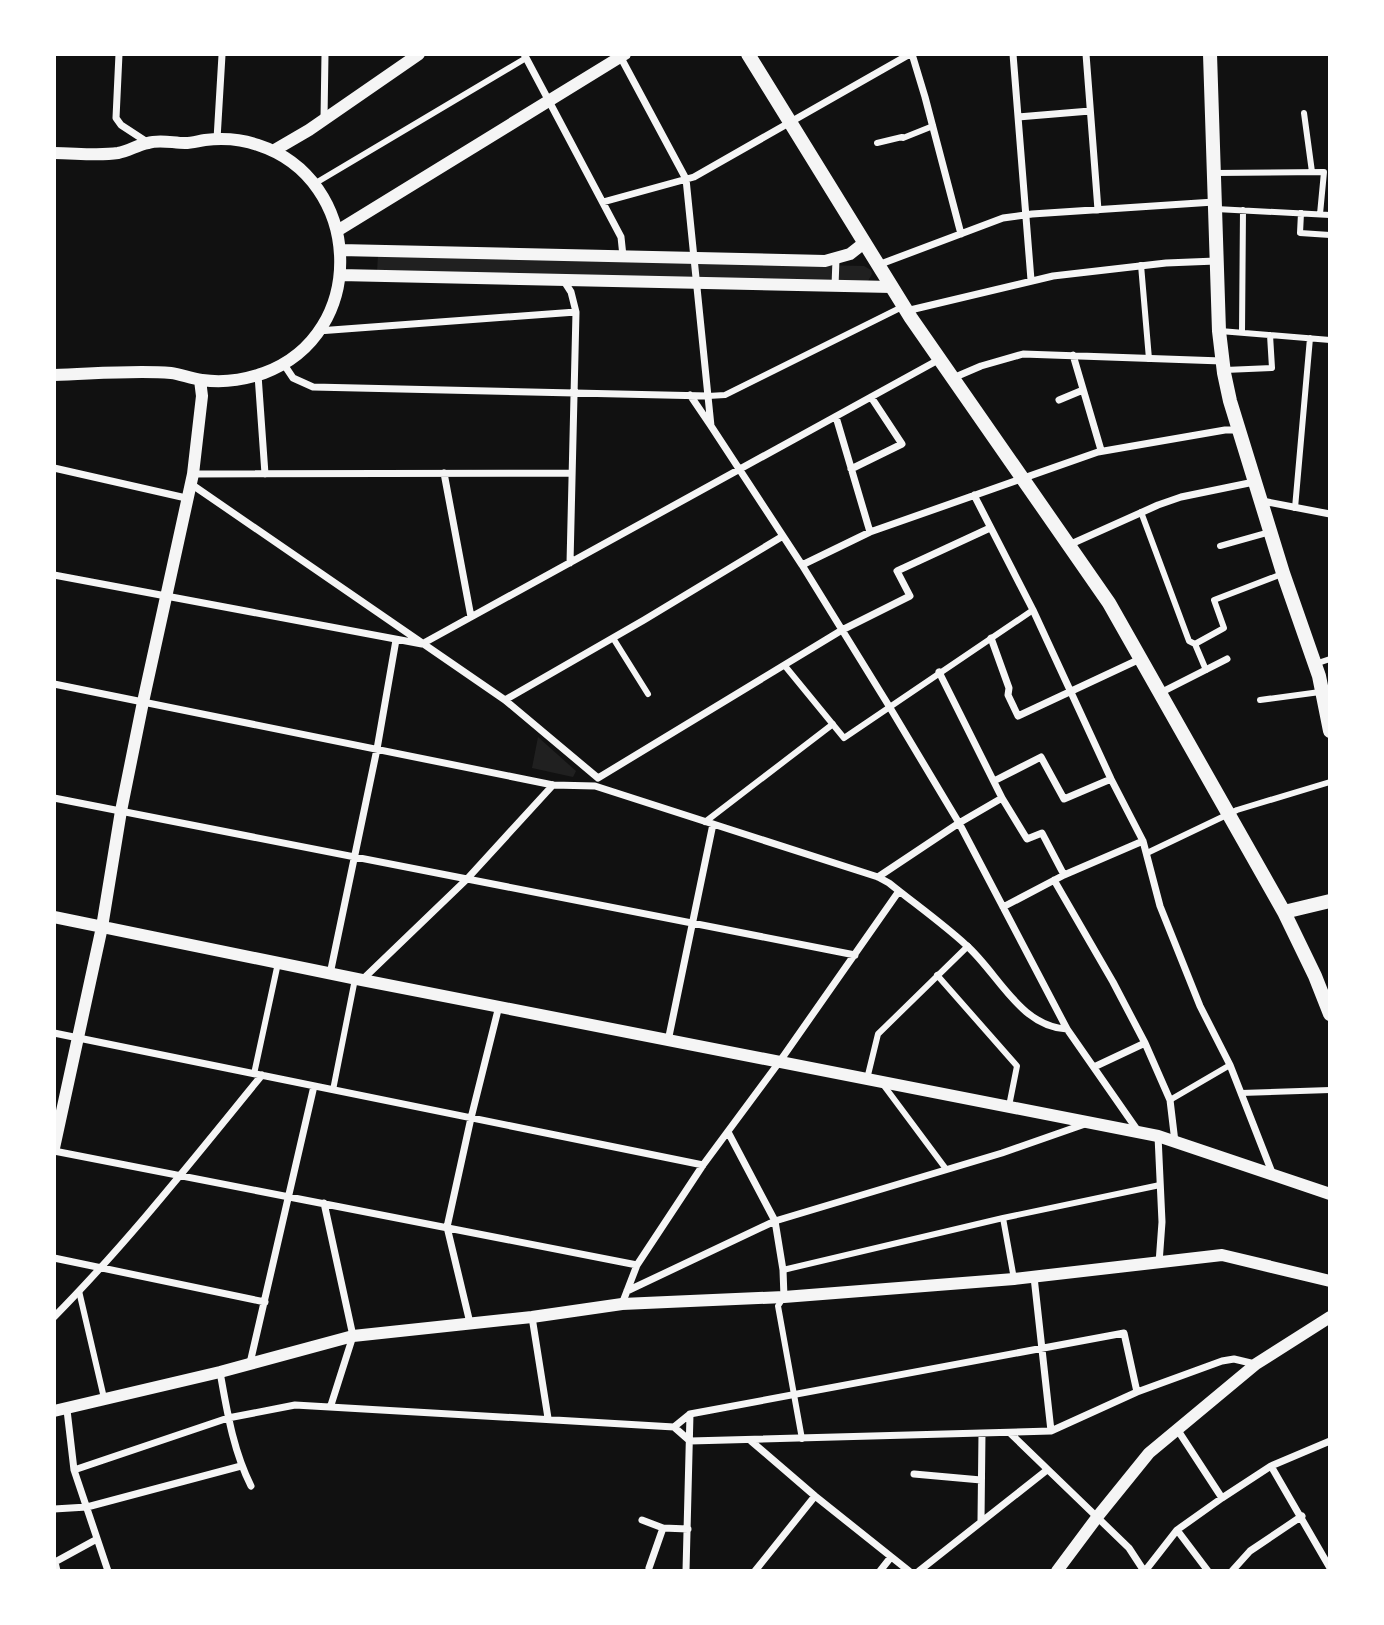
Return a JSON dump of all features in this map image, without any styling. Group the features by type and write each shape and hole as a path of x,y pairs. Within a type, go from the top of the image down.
{"main road":[{"path":"748,54 905,308 1109,603 1231,814 1284,912 1330,1013"},
{"path":"1210,54 1222,366 1270,532 1315,664 1330,731"},
{"path":"1284,912 1330,901"}],"street":[{"path":"119,54 116,118 121,125 147,143"},
{"path":"324,119 325,54"},
{"path":"273,151 309,130 419,54"},
{"path":"603,202 694,177 911,54 961,234"},
{"path":"1013,54 1031,279"},
{"path":"1086,54 1098,210"},
{"path":"217,139 222,55"},
{"path":"337,231 622,55 686,179 711,426"},
{"path":"314,184 525,56 621,237 623,256"},
{"path":"1018,117 1090,111"},
{"path":"1304,114 1312,172"},
{"path":"877,143 903,138 933,126"},
{"path":"54,153 116,153 147,143 189,143 217,139 240,140 273,151 301,170 314,184 331,212 340,250 340,275 329,313 297,354 258,375 234,381 200,380 170,373 54,375"},
{"path":"1214,173 1324,172 1320,214"},
{"path":"878,265 1003,218 1026,215 1215,206 1330,215"},
{"path":"1242,332 1243,210"},
{"path":"1301,213 1300,233 1330,235"},
{"path":"340,250 825,261 850,254 864,243"},
{"path":"835,286 836,259"},
{"path":"283,363 293,378 313,387 725,395 905,308 1031,279 1141,265 1217,261"},
{"path":"1141,265 1149,359"},
{"path":"340,275 892,287"},
{"path":"564,280 571,292 576,312 570,563"},
{"path":"317,331 576,312"},
{"path":"1220,331 1330,340"},
{"path":"953,378 981,366 1023,354 1272,368 1270,335"},
{"path":"1295,508 1310,338"},
{"path":"1073,355 1101,450"},
{"path":"54,575 422,644 940,359"},
{"path":"258,375 265,474"},
{"path":"200,380 202,396 192,479 143,702 121,811 102,927 54,1149 637,1265"},
{"path":"1059,400 1083,390"},
{"path":"690,396 802,565 889,706 959,823 1067,1029 1138,1132"},
{"path":"851,469 902,444 871,397"},
{"path":"836,417 870,532"},
{"path":"802,565 870,532 1101,450 1240,430"},
{"path":"54,468 187,498"},
{"path":"444,473 471,617"},
{"path":"192,479 265,474 572,473"},
{"path":"192,479 422,644 505,700 596,782 709,823 878,877 900,891 968,946 1024,1010 1052,1029 1067,1029"},
{"path":"1070,544 1181,497 1255,481"},
{"path":"974,495 1033,610 1111,779 1143,841 1160,906 1200,1006 1230,1065 1273,1176"},
{"path":"1261,501 1330,514"},
{"path":"1141,512 1189,641 1195,644 1206,670"},
{"path":"54,684 553,785 596,782 842,630 910,596 897,571 990,528"},
{"path":"1220,546 1270,532"},
{"path":"505,700 783,536"},
{"path":"1195,644 1224,628 1214,600 1283,573"},
{"path":"785,666 844,738 1033,610"},
{"path":"613,638 648,694"},
{"path":"991,638 1009,688 1008,695 1018,716 1141,659"},
{"path":"330,974 377,749 396,640"},
{"path":"1160,693 1227,659"},
{"path":"1315,664 1330,659"},
{"path":"939,672 1002,798 1027,839 1042,833 1064,875"},
{"path":"1260,700 1322,692"},
{"path":"668,1041 694,922 709,823 833,724"},
{"path":"994,781 1041,757 1064,799 1111,779"},
{"path":"1147,853 1237,810 1330,782"},
{"path":"333,1090 358,979 467,879 553,785"},
{"path":"54,798 855,955"},
{"path":"878,877 1002,798"},
{"path":"1003,906 1064,875 1143,841"},
{"path":"1054,880 1145,1043 1170,1100 1175,1142"},
{"path":"622,1304 637,1265 703,1165 900,891"},
{"path":"54,917 330,974 1158,1136 1330,1194"},
{"path":"867,1079 878,1034 968,946"},
{"path":"54,1317 180,1175 258,1074 278,962"},
{"path":"937,975 1017,1066 1009,1106"},
{"path":"470,1323 447,1227 499,1006"},
{"path":"54,1033 703,1165"},
{"path":"1094,1067 1145,1043"},
{"path":"1170,1100 1230,1065"},
{"path":"881,1082 946,1169"},
{"path":"250,1363 314,1086"},
{"path":"1241,1093 1330,1090"},
{"path":"627,1291 775,1221 1002,1153 1089,1122"},
{"path":"728,1132 775,1221 783,1270 784,1297 778,1306 802,1439"},
{"path":"1158,1136 1162,1222 1159,1264"},
{"path":"783,1270 1003,1218 1160,1185"},
{"path":"324,1203 353,1336 331,1405"},
{"path":"1003,1218 1014,1279"},
{"path":"108,1571 74,1470 61,1410 220,1372 353,1336 533,1317 622,1304 784,1297 1014,1279 1222,1255 1330,1280"},
{"path":"54,1258 265,1303"},
{"path":"1034,1277 1051,1431"},
{"path":"79,1291 105,1400"},
{"path":"533,1317 548,1418"},
{"path":"1057,1571 1149,1453 1256,1364 1330,1317"},
{"path":"674,1427 690,1415 1124,1333 1137,1392"},
{"path":"74,1470 228,1418 295,1405 674,1427 690,1441 1051,1431 1137,1392 1222,1361 1234,1359 1256,1364"},
{"path":"220,1372 228,1418 241,1466 251,1486"},
{"path":"686,1571 690,1415"},
{"path":"1176,1429 1222,1498"},
{"path":"981,1520 982,1433"},
{"path":"1010,1433 1098,1516 1129,1548 1145,1571 1177,1531 1222,1498 1271,1466 1330,1441"},
{"path":"751,1441 909,1571"},
{"path":"54,1509 87,1507 241,1466"},
{"path":"1271,1466 1330,1568"},
{"path":"919,1571 1047,1470"},
{"path":"914,1474 981,1480"},
{"path":"755,1571 815,1496"},
{"path":"1232,1571 1250,1551 1302,1516"},
{"path":"642,1520 663,1528 688,1529"},
{"path":"649,1568 663,1528"},
{"path":"1177,1531 1208,1571"},
{"path":"57,1571 55,1562 97,1539"},
{"path":"880,1571 891,1557"}],"shaded area":[{"path":"378,255 864,266 871,270 872,274 868,281 377,272"},
{"path":"538,737 576,771 573,777 532,768"}]}
